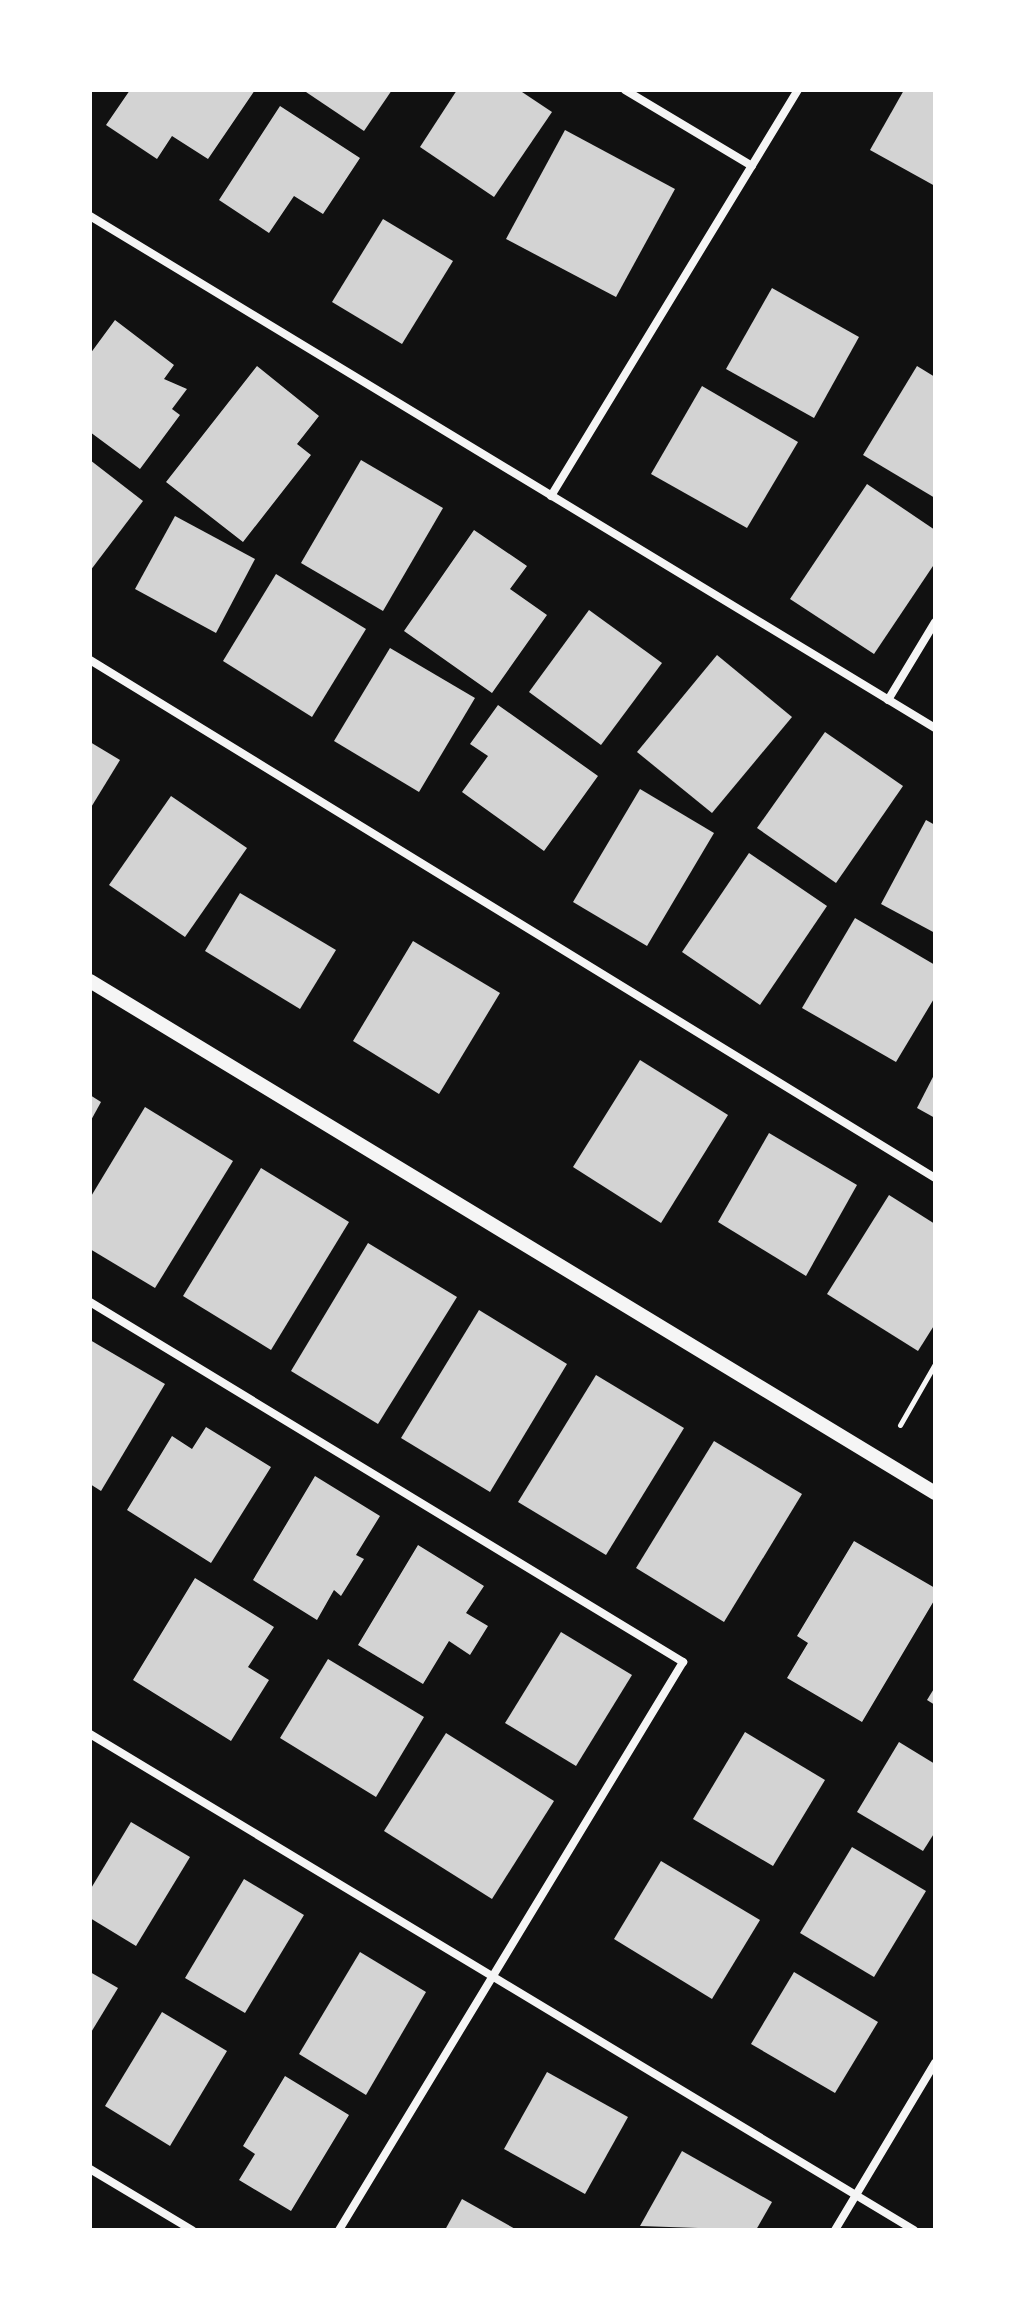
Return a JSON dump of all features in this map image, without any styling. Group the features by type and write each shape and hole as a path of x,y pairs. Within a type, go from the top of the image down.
{"street":[{"path":"625,90 752,166"},
{"path":"551,496 798,90"},
{"path":"90,216 935,728"},
{"path":"888,700 935,622"},
{"path":"90,660 935,1178"},
{"path":"90,981 935,1493"},
{"path":"90,1302 683,1662 339,2230"},
{"path":"90,1734 914,2230"},
{"path":"835,2230 935,2063"},
{"path":"90,2169 192,2230"}],"path":[{"path":"881,1459 935,1364"}],"building":[{"path":"130,90 255,90 208,159 172,136 157,159 106,125"},
{"path":"303,90 392,90 364,131"},
{"path":"457,90 519,90 552,112 494,197 420,147"},
{"path":"904,90 935,90 935,186 870,150"},
{"path":"280,106 360,158 323,214 294,196 269,233 219,200"},
{"path":"565,130 675,189 616,297 506,239"},
{"path":"383,219 453,261 402,344 332,302"},
{"path":"772,288 859,337 814,418 726,369"},
{"path":"115,320 174,365 164,379 187,389 172,409 180,415 140,469 90,432 90,354"},
{"path":"257,366 319,416 297,444 311,455 243,542 166,482"},
{"path":"917,366 935,377 935,498 863,455"},
{"path":"702,386 798,442 747,528 651,474"},
{"path":"90,460 143,501 90,571"},
{"path":"361,460 443,508 383,611 301,563"},
{"path":"867,484 935,530 935,563 874,654 790,599"},
{"path":"175,516 255,559 216,633 135,589"},
{"path":"474,530 527,566 510,589 547,615 492,693 404,631"},
{"path":"276,574 366,629 312,717 223,661"},
{"path":"589,610 662,663 601,745 529,692"},
{"path":"390,648 475,698 419,792 334,741"},
{"path":"717,655 792,717 712,813 637,752"},
{"path":"498,705 598,776 544,851 462,792 488,756 470,744"},
{"path":"825,732 903,786 836,883 757,828"},
{"path":"90,742 120,760 90,809"},
{"path":"640,789 714,833 647,946 573,902"},
{"path":"171,796 247,848 185,937 109,885"},
{"path":"926,820 935,825 935,933 881,904"},
{"path":"749,853 827,906 760,1005 682,952"},
{"path":"240,893 336,950 300,1009 205,951"},
{"path":"855,918 935,965 935,997 896,1062 802,1008"},
{"path":"413,941 500,993 439,1094 353,1041"},
{"path":"640,1060 728,1115 661,1223 573,1167"},
{"path":"935,1073 935,1118 917,1108"},
{"path":"90,1095 101,1102 90,1122"},
{"path":"145,1107 233,1161 155,1288 90,1249 90,1198"},
{"path":"769,1133 857,1185 806,1276 718,1222"},
{"path":"261,1168 349,1222 271,1350 183,1296"},
{"path":"889,1195 935,1224 935,1324 918,1351 827,1294"},
{"path":"368,1243 457,1297 378,1424 291,1371"},
{"path":"479,1310 567,1364 490,1492 401,1438"},
{"path":"90,1340 165,1384 101,1491 90,1484"},
{"path":"596,1375 684,1428 606,1555 518,1502"},
{"path":"206,1427 271,1467 211,1563 127,1510 172,1436 192,1449"},
{"path":"714,1441 802,1494 724,1622 636,1568"},
{"path":"315,1476 380,1516 356,1555 364,1559 341,1596 334,1590 317,1620 253,1580"},
{"path":"854,1541 935,1588 935,1599 862,1722 787,1678 808,1643 797,1636"},
{"path":"418,1545 484,1586 466,1613 488,1626 470,1655 449,1641 423,1684 358,1645"},
{"path":"195,1578 274,1627 248,1667 269,1680 231,1741 133,1680"},
{"path":"561,1632 632,1675 576,1766 505,1723"},
{"path":"328,1659 424,1717 376,1797 280,1738"},
{"path":"935,1687 935,1705 927,1700"},
{"path":"745,1732 825,1780 773,1866 693,1819"},
{"path":"446,1733 554,1801 492,1899 384,1831"},
{"path":"899,1742 935,1764 935,1832 923,1851 857,1812"},
{"path":"131,1822 190,1857 136,1946 90,1918 90,1890"},
{"path":"852,1847 926,1891 874,1977 800,1933"},
{"path":"661,1861 760,1920 712,1999 614,1939"},
{"path":"244,1879 304,1915 245,2013 185,1978"},
{"path":"360,1952 426,1992 366,2095 299,2054"},
{"path":"90,1972 118,1988 90,2034"},
{"path":"794,1972 878,2022 835,2093 751,2044"},
{"path":"162,2012 227,2051 170,2146 105,2106"},
{"path":"547,2072 628,2117 585,2194 504,2149"},
{"path":"285,2076 349,2115 291,2211 239,2180 255,2154 243,2146"},
{"path":"682,2151 772,2202 756,2230 640,2226"},
{"path":"462,2199 517,2230 445,2230"}]}
